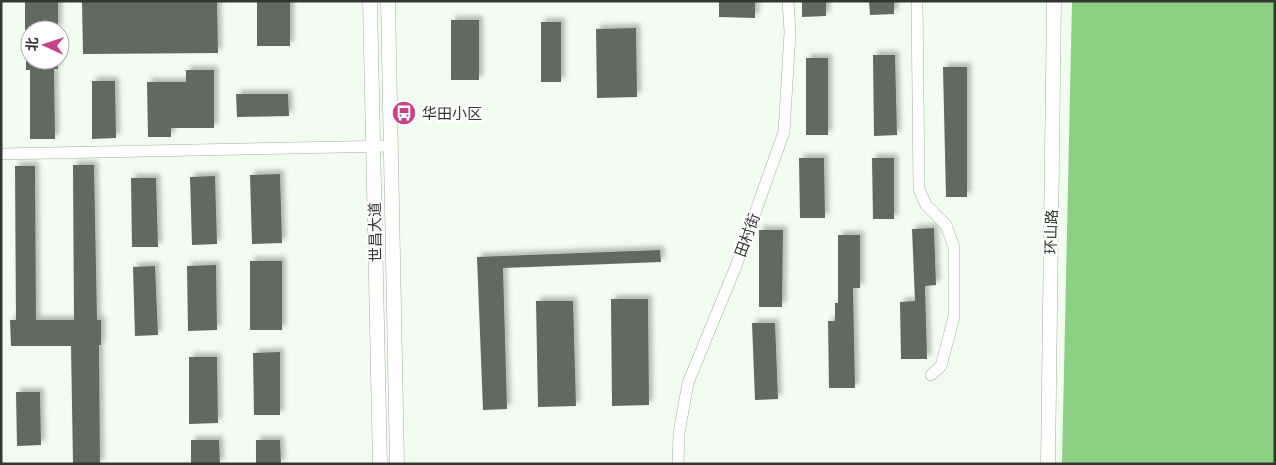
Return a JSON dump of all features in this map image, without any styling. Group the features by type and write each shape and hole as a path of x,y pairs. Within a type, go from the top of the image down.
{"main road":[{"name":"世昌大道","path":"370,1 380,464"},
{"name":"世昌大道","path":"388,1 397,464"},
{"name":"环山路","path":"1048,464 1054,1"}],"street":[{"name":"田村街","path":"678,464 679,433 688,383 736,266 784,132 790,32 788,1"},
{"path":"917,1 919,189 926,205 946,225 954,247 954,317 941,366 931,375"},
{"path":"1,154 391,146"}],"green space":[{"path":"1072,1 1275,1 1275,464 1062,464"}],"building":[{"path":"25,1 58,1 58,20 25,20"},
{"path":"82,1 217,1 218,53 83,54"},
{"path":"257,1 290,1 290,46 257,46"},
{"path":"719,1 755,1 755,18 719,17"},
{"path":"802,1 826,1 826,16 802,17"},
{"path":"869,1 894,1 894,14 870,15"},
{"path":"451,20 479,20 479,80 451,80"},
{"path":"541,22 561,22 561,82 541,82"},
{"path":"636,28 637,97 597,98 596,29"},
{"path":"873,55 895,55 897,135 874,136"},
{"path":"806,58 828,58 828,135 806,135"},
{"path":"943,67 967,67 967,197 946,197"},
{"path":"30,70 54,70 55,139 30,139"},
{"path":"186,70 214,70 214,128 171,128 171,137 148,137 147,82 186,82"},
{"path":"92,81 115,81 116,138 92,139"},
{"path":"236,94 288,94 289,116 237,117"},
{"path":"799,158 824,158 825,218 800,218"},
{"path":"872,158 894,158 894,219 873,219"},
{"path":"73,165 94,165 97,320 101,320 101,345 99,345 100,464 73,464 71,346 11,346 10,320 16,320 15,166 35,166 36,320 74,320"},
{"path":"280,174 282,243 252,244 250,175"},
{"path":"215,176 217,244 192,245 190,177"},
{"path":"131,178 156,178 158,247 132,247"},
{"path":"934,228 936,285 925,286 927,359 901,359 900,302 915,301 912,229"},
{"path":"759,230 783,230 782,307 759,307"},
{"path":"838,235 860,235 860,288 853,288 855,388 829,388 828,321 835,321 835,303 838,303"},
{"path":"660,250 661,262 503,268 507,409 483,410 477,257"},
{"path":"250,261 282,261 282,330 250,330"},
{"path":"216,265 217,330 188,331 187,266"},
{"path":"155,266 158,335 135,336 133,267"},
{"path":"611,299 648,299 649,405 612,406"},
{"path":"536,301 573,301 576,406 538,407"},
{"path":"752,323 775,323 778,399 755,400"},
{"path":"280,352 280,415 254,415 253,353"},
{"path":"189,357 217,357 218,423 189,424"},
{"path":"16,392 40,392 41,445 17,446"},
{"path":"191,440 219,440 220,464 191,464"},
{"path":"256,440 280,440 281,464 256,464"}],"place":[{"name":"华田小区","path":"404,113"}]}
